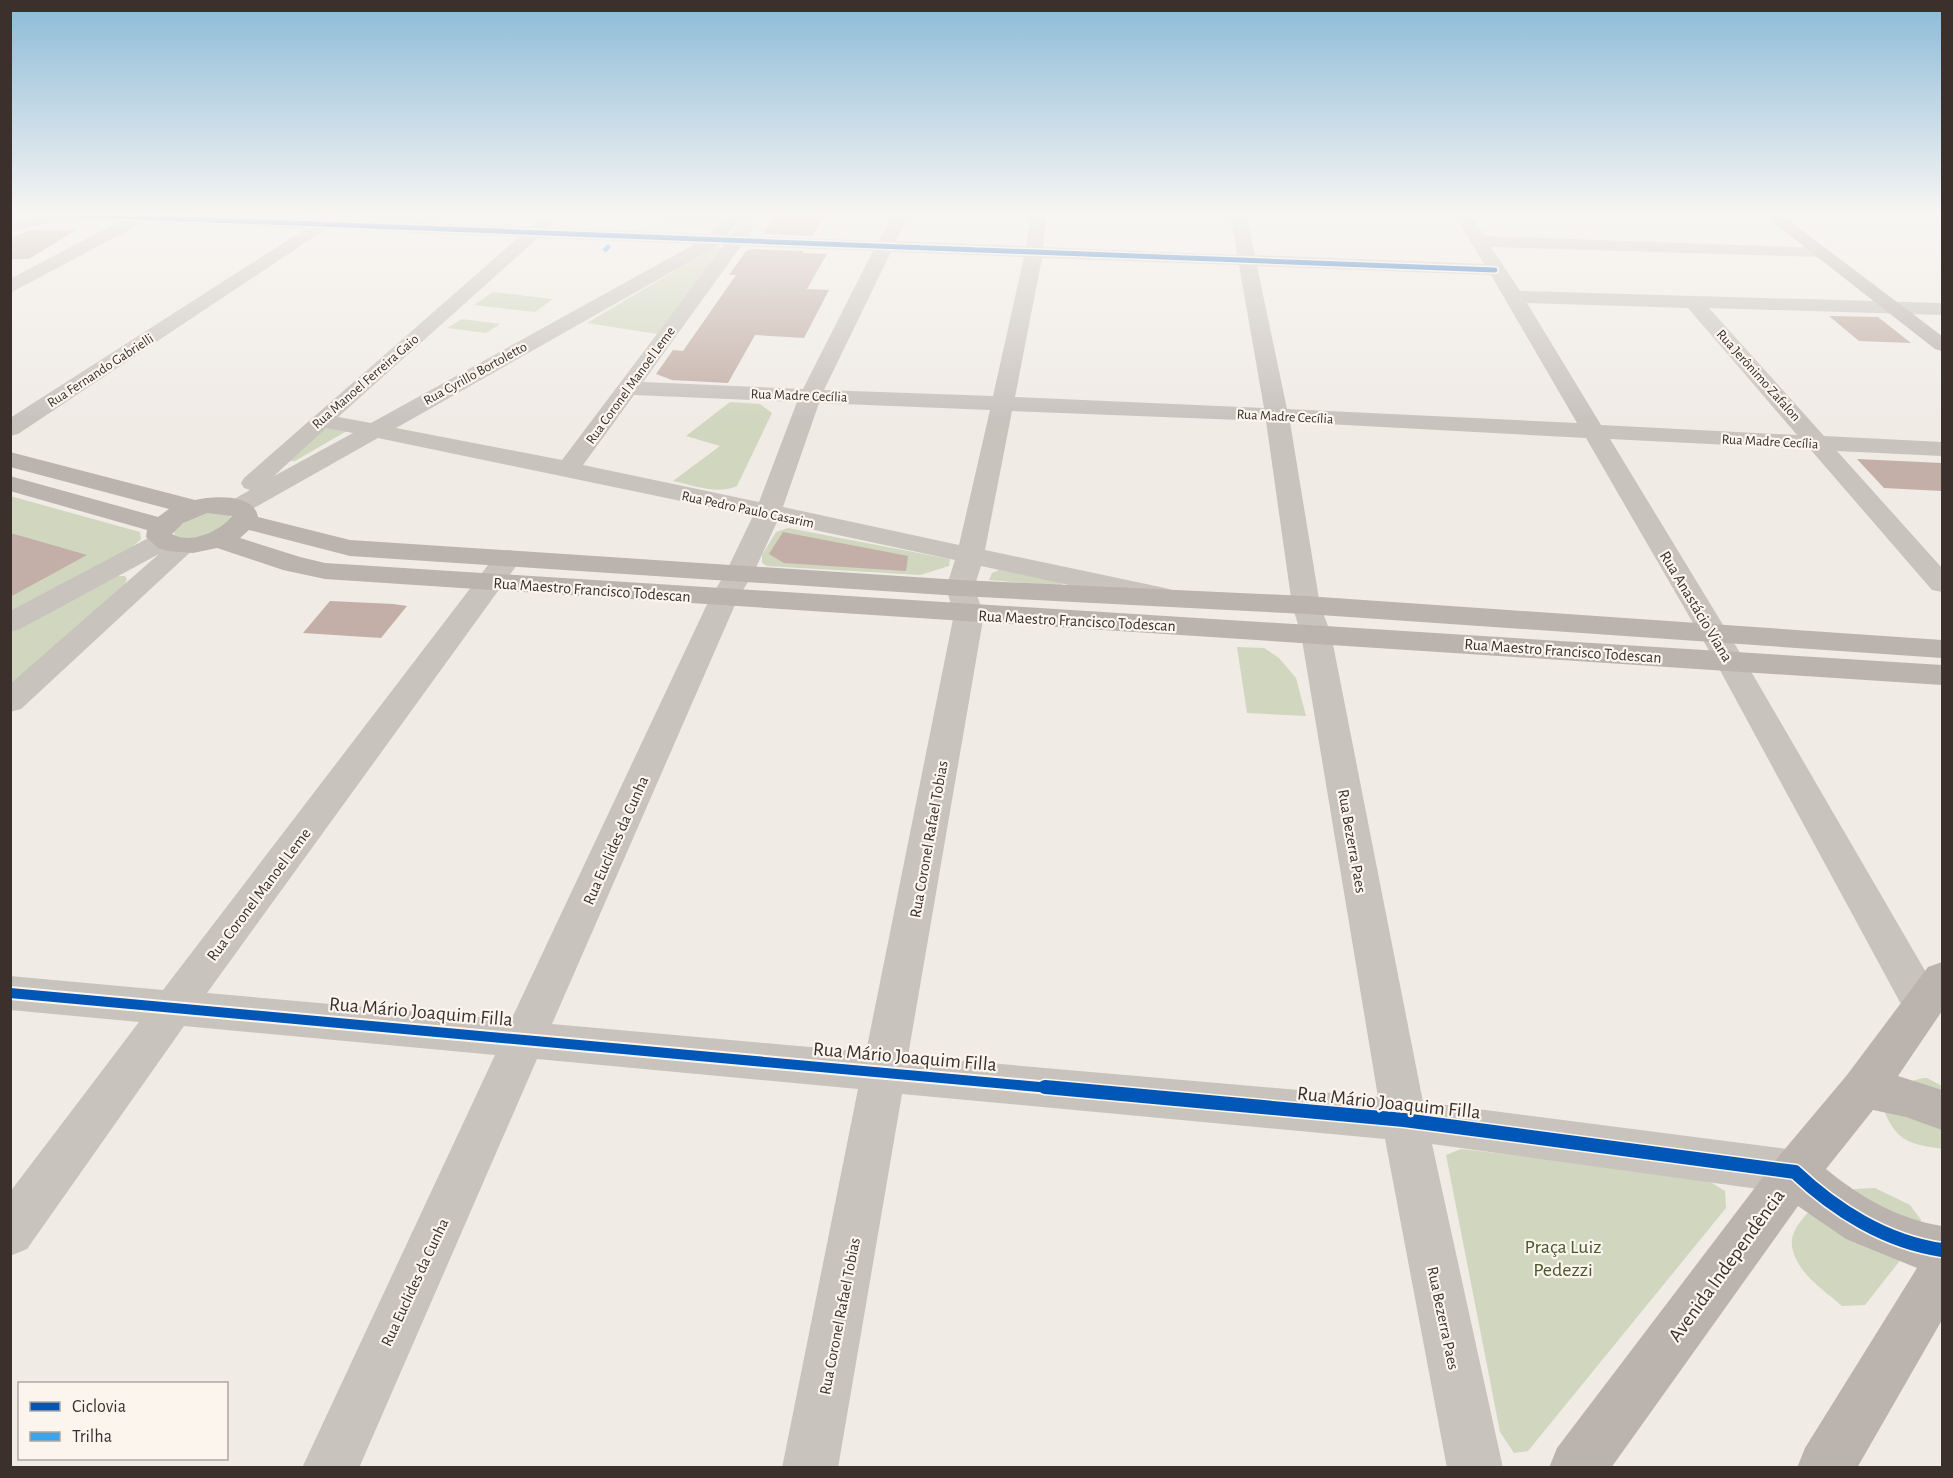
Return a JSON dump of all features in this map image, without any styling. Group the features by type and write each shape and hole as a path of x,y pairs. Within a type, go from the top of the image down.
{"main road":[{"path":"1860,282 1942,345"},
{"path":"10,459 195,508"},
{"path":"10,483 170,538 217,539 238,528 237,511"},
{"path":"170,538 175,516 195,508"},
{"name":"Rua Maestro Francisco Todescan","path":"195,508 237,511 350,548 499,570"},
{"name":"Rua Maestro Francisco Todescan","path":"217,539 293,564 326,571 499,570 731,586 966,586 1175,599 1311,620 1714,634 1942,649"},
{"name":"Rua Maestro Francisco Todescan","path":"966,586 1730,661 1942,675"},
{"name":"Avenida Independência","path":"1577,1467 1795,1172 1863,1089 1933,992"},
{"path":"1863,1089 1906,1096 1942,1110"},
{"path":"1795,1172 1818,1194 1845,1214 1891,1236 1942,1250"},
{"path":"1825,1467 1942,1273"}],"street":[{"name":"Rua Fernando Gabrielli","path":"10,429 234,282"},
{"name":"Rua Manoel Ferreira Gaio","path":"237,511 321,420 479,282"},
{"name":"Rua Cyrillo Bortoletto","path":"237,511 373,429 639,282"},
{"name":"Rua Coronel Manoel Leme","path":"568,470 706,282"},
{"name":"Rua Euclides da Cunha","path":"330,1467 731,586 768,513 810,396 867,282"},
{"name":"Rua Coronel Rafael Tobias","path":"810,1467 885,1072 966,586 1000,404 1027,282"},
{"name":"Rua Bezerra Paes","path":"1252,282 1278,415 1311,620 1404,1120 1475,1467"},
{"name":"Rua Anastácio Viana","path":"1503,282 1730,661 1933,992"},
{"path":"1514,297 1942,309"},
{"name":"Rua Jerônimo Zafalon","path":"1693,302 1942,584"},
{"name":"Rua Madre Cecília","path":"627,388 1278,415 1942,449"},
{"name":"Rua Pedro Paulo Casarim","path":"321,420 768,513 966,586"},
{"path":"10,623 170,538"},
{"path":"10,702 170,538"},
{"name":"Rua Coronel Manoel Leme","path":"10,1232 174,1006 499,570"},
{"name":"Rua Mário Joaquim Filla","path":"10,993 174,1006 1404,1120 1795,1172"}],"green space":[{"path":"656,282 698,282 657,334 587,323"},
{"path":"493,292 553,299 535,312 474,305"},
{"path":"462,319 500,324 486,333 447,328"},
{"path":"730,402 760,404 772,413 737,486 722,490 673,481 720,446 686,436"},
{"path":"331,426 346,429 345,432 295,461 288,461 322,428"},
{"path":"10,496 140,532 141,539 131,548 11,611"},
{"path":"199,512 230,514 231,522 211,533 197,537 175,536 173,528"},
{"path":"788,528 950,559 949,566 920,575 767,566 762,563 762,555 776,532"},
{"path":"999,570 1062,582 1062,586 989,580 992,573"},
{"path":"115,576 125,576 127,579 124,586 11,684 11,632"},
{"path":"1237,647 1264,648 1279,658 1296,678 1306,716 1247,713"},
{"path":"1927,1078 1942,1086 1942,1149 1907,1140 1895,1131 1885,1113 1891,1099 1900,1088 1912,1081"},
{"name":"Praça Luiz Pedezzi","path":"1461,1149 1702,1177 1725,1191 1726,1208 1528,1451 1514,1453 1500,1432 1446,1155"},
{"path":"1875,1188 1910,1205 1921,1220 1920,1235 1865,1305 1842,1306 1819,1287 1799,1265 1792,1246 1792,1238 1799,1223 1827,1198 1844,1191"}],"building":[{"path":"731,282 811,282 807,289 829,290 804,338 755,335 728,383 672,380 656,374 673,350 683,351"},
{"path":"1829,316 1878,317 1911,343 1859,341"},
{"path":"1857,459 1942,463 1942,491 1884,488"},
{"path":"783,532 908,556 906,571 784,563 769,554"},
{"path":"10,533 28,538 87,555 10,597"},
{"path":"330,601 407,606 381,638 303,633"}],"cycle path":[{"path":"10,993 1404,1120 1795,1172 1834,1205 1878,1230 1926,1247 1942,1250"}]}
